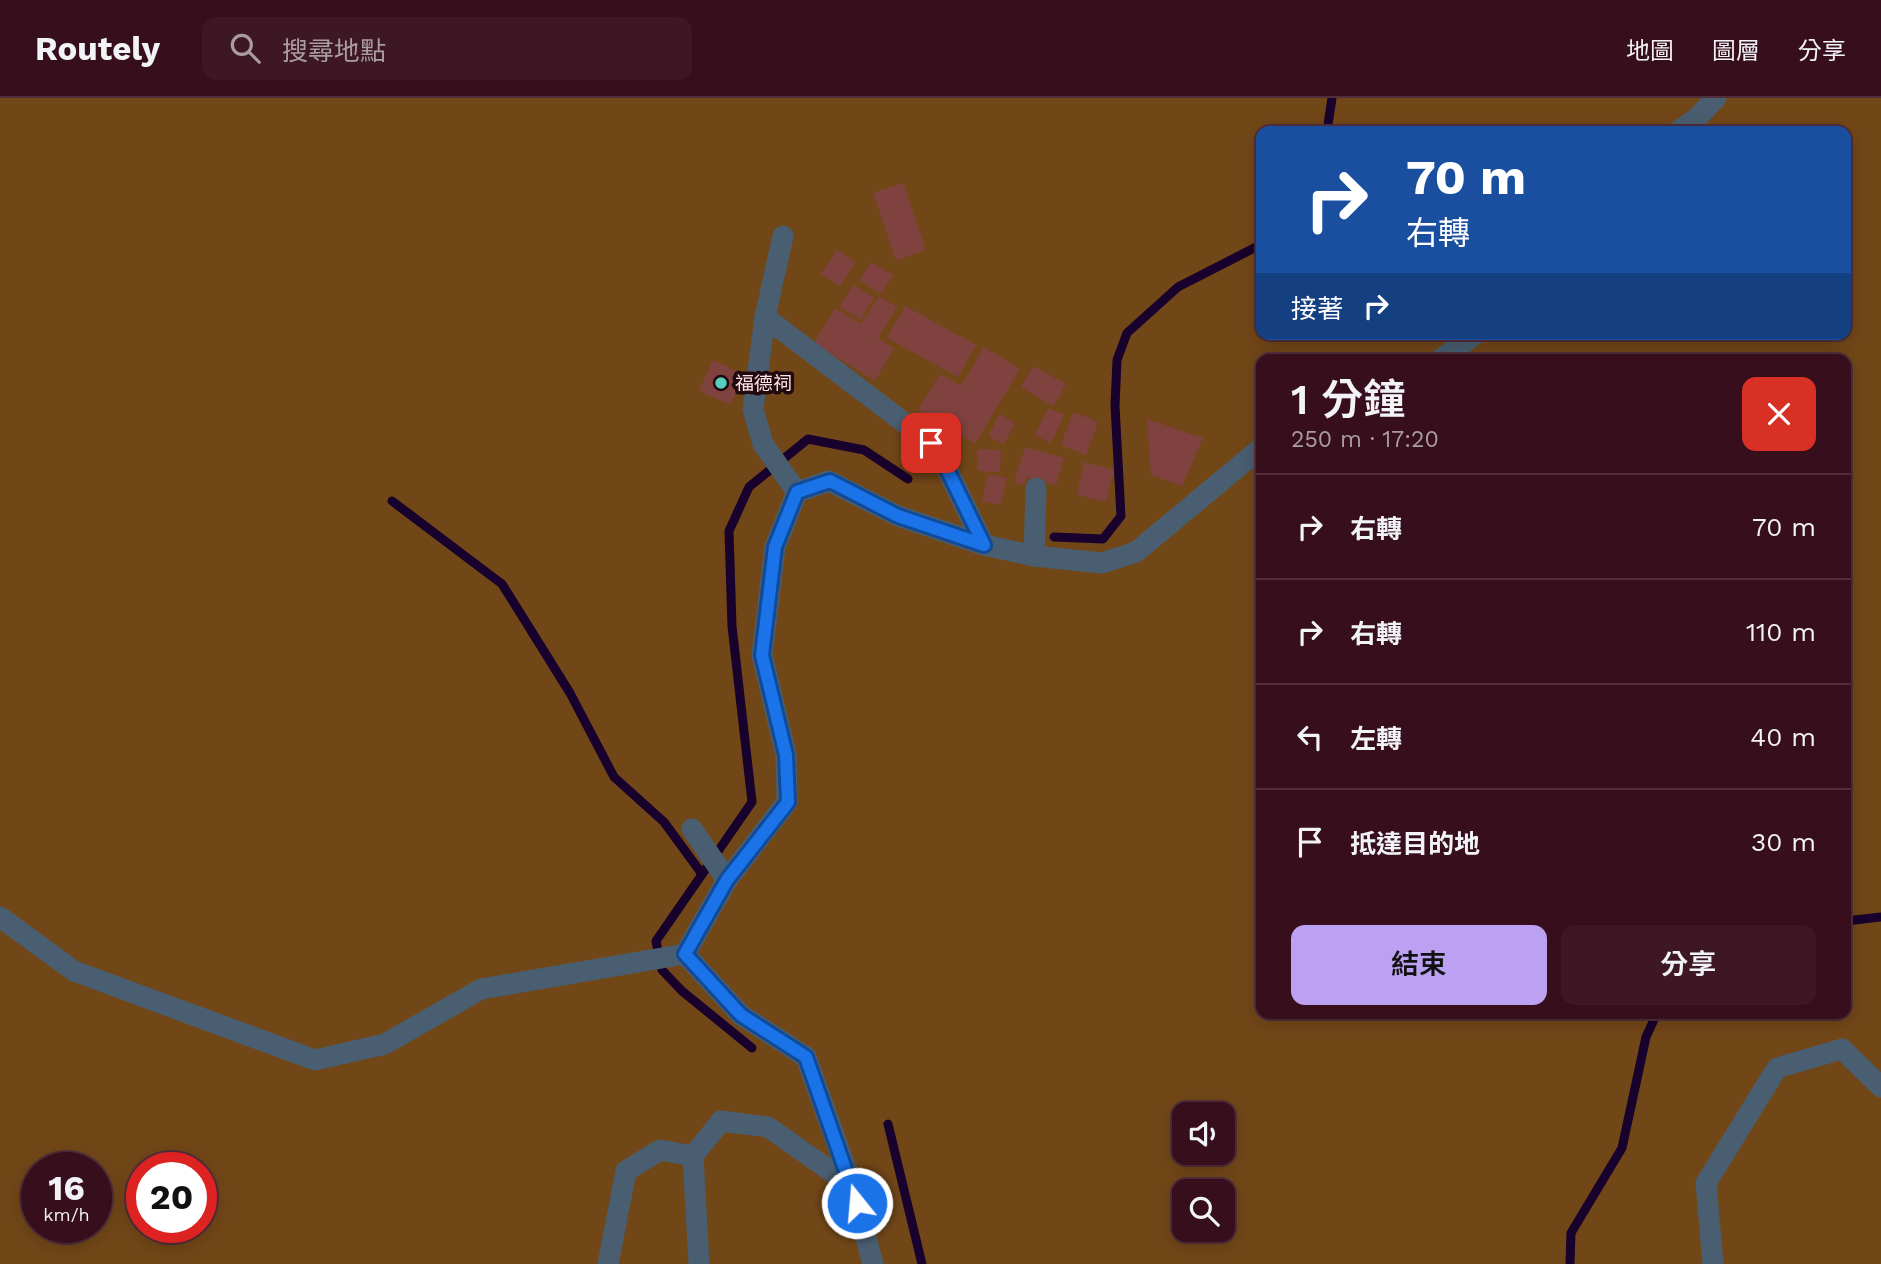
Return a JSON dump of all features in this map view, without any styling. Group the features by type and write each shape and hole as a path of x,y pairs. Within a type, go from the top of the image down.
{"street":[{"path":"1686,126 1716,98"},
{"path":"783,236 765,317 753,408 764,444 797,492"},
{"path":"765,317 931,443 944,463 984,545"},
{"path":"1448,354 1468,340"},
{"path":"685,954 727,880 788,802 786,755 762,655 775,547 797,492 830,481 898,516 984,545 1034,556 1102,563 1136,552 1256,452"},
{"path":"1034,556 1036,488"},
{"path":"692,829 727,880"},
{"path":"0,917 74,971 315,1060 385,1044 481,989 685,954"},
{"path":"685,954 741,1015 806,1057 852,1186 873,1264"},
{"path":"1713,1264 1706,1184 1777,1068 1842,1049 1881,1087"},
{"path":"699,1264 693,1156 721,1121 768,1127 852,1186"},
{"path":"608,1264 626,1171 660,1150 693,1156"}],"shaded area":[{"path":"0,98 1881,98 1881,1264 0,1264"}],"building":[{"path":"903,183 926,250 896,260 873,193"},
{"path":"837,250 855,262 840,286 821,274"},
{"path":"871,262 893,275 881,294 859,280"},
{"path":"853,285 874,297 861,320 840,307"},
{"path":"879,296 897,307 878,338 894,348 875,381 814,343 835,308 861,324"},
{"path":"905,306 976,345 958,377 887,338"},
{"path":"984,347 1020,369 975,444 918,410 940,374 961,386"},
{"name":"福德祠","path":"713,360 744,375 730,405 699,391"},
{"path":"1033,366 1066,384 1053,406 1021,387"},
{"path":"1048,408 1064,415 1051,443 1035,435"},
{"path":"1073,412 1098,422 1086,455 1061,445"},
{"path":"1000,414 1015,423 1004,444 988,436"},
{"path":"1147,419 1203,438 1182,486 1151,475"},
{"path":"1025,447 1064,458 1056,485 1027,477 1024,485 1014,482"},
{"path":"978,449 1001,450 1000,472 977,471"},
{"path":"1084,462 1114,470 1106,502 1077,495"},
{"path":"988,474 1007,478 1001,505 982,501"}],"waterway":[{"path":"1328,126 1332,98"},
{"path":"1054,537 1103,539 1121,516 1115,406 1117,360 1127,333 1178,287 1256,247"},
{"path":"752,1048 682,991 662,970 656,941 752,802 732,626 729,531 749,487 808,439 864,450 908,479"},
{"path":"392,501 502,584 570,693 614,777 664,822 702,874"},
{"path":"1851,920 1881,917"},
{"path":"1570,1264 1571,1233 1622,1148 1646,1037 1654,1019"},
{"path":"888,1124 922,1264"}],"place":[{"name":"福德祠","path":"721,383"}],"route":[{"path":"857,1203 806,1057 741,1015 685,954 727,880 788,802 786,755 762,655 775,547 797,492 830,481 898,516 984,545 944,463 931,443"}]}
